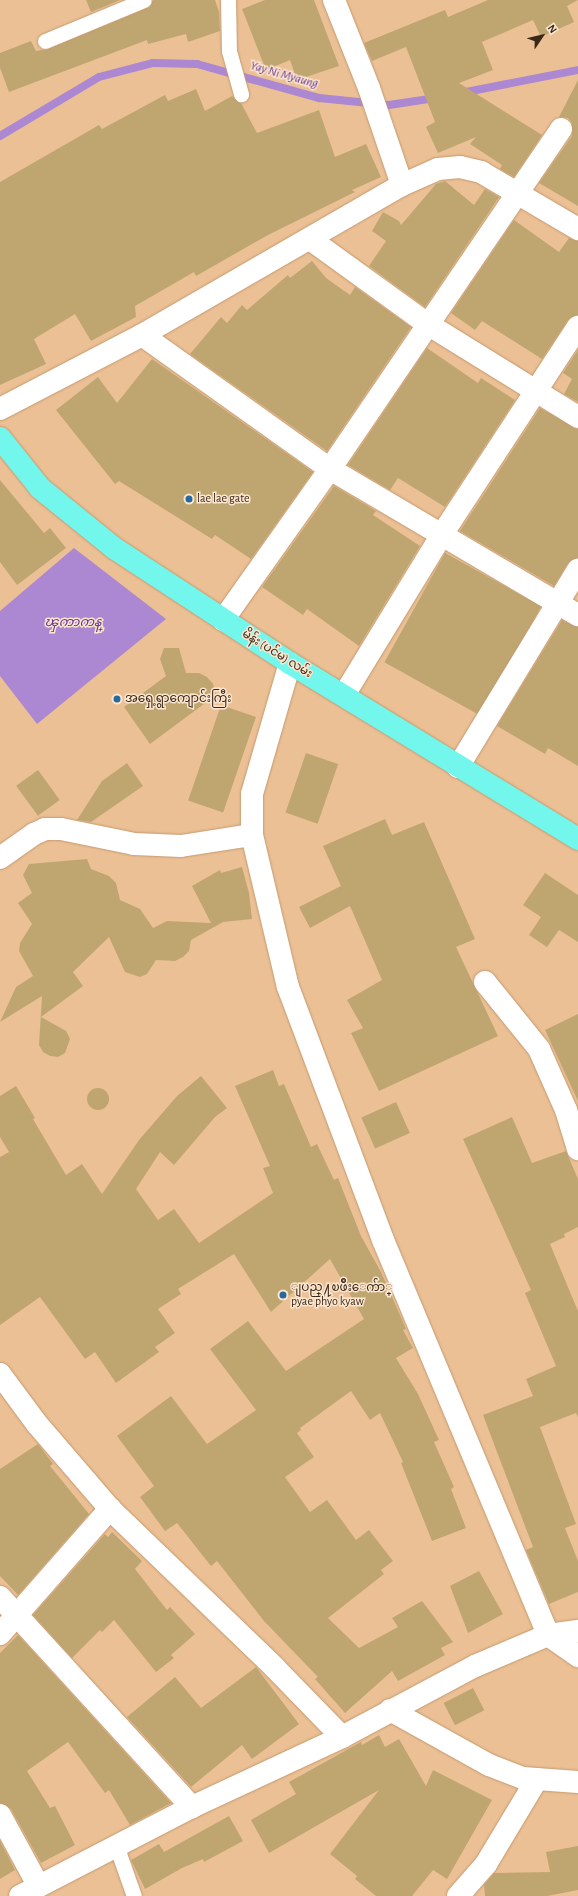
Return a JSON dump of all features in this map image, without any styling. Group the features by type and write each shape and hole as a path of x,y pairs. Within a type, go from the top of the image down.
{"main road":[{"name":"မိန်း (ပင်မ) လမ်း","path":"0,438 46,492 114,548 290,663 578,839"}],"street":[{"path":"334,0 369,88 402,186"},
{"path":"223,620 330,469 561,129"},
{"path":"0,409 142,335 402,186 438,169 460,167 481,172 516,194 578,229"},
{"path":"310,239 429,324 578,417"},
{"path":"344,696 441,536 538,392 578,327"},
{"path":"142,335 330,469 441,536 578,615"},
{"path":"458,767 578,570"},
{"path":"290,663 252,794 252,834 288,987 383,1240 548,1635 578,1656"},
{"path":"0,858 34,834 45,829 67,830 134,844 181,846 252,834"},
{"path":"485,982 540,1050 566,1110 578,1149"},
{"path":"0,1374 37,1424 110,1509 275,1668 342,1737"},
{"path":"0,1634 110,1509"},
{"path":"0,1597 192,1807"},
{"path":"0,1815 29,1890 192,1807 342,1737 390,1710 475,1666 548,1635 578,1631"},
{"path":"390,1710 489,1765 523,1778 578,1782"},
{"path":"458,1896 486,1864 537,1779"}],"lane":[{"path":"45,41 144,0"},
{"path":"228,0 229,51 241,94"},
{"path":"116,1845 134,1896"}],"water":[{"name":"ၾကာကန္","path":"74,548 166,619 37,724 0,676 0,611"}],"building":[{"path":"86,0 120,0 91,12"},
{"path":"153,0 215,0 219,12 220,31 188,42 186,34 148,44 147,40 9,92 0,68 0,53 31,41 36,51 48,49 147,8"},
{"path":"265,0 314,0 339,66 297,80 290,60 266,70 242,9"},
{"path":"488,0 578,0 567,6 574,22 541,37 533,20 482,42 493,70 459,83 542,135 514,177 500,169 502,165 470,144 476,137 438,153 426,127 435,122 406,47 372,61 364,43 445,10 448,17"},
{"path":"578,80 578,206 539,183 572,136 572,123 568,118 559,117"},
{"path":"196,89 205,111 232,96 241,103 257,133 319,110 335,157 366,144 381,177 352,190 355,192 268,235 196,276 194,272 135,306 136,317 91,341 75,314 34,339 46,364 0,385 0,182 99,125 102,129 165,95 168,101"},
{"path":"445,181 474,205 485,189 499,197 425,307 369,266 386,241 372,231 383,212 399,221 401,225 436,184"},
{"path":"514,220 559,252 569,238 578,241 578,315 568,320 542,359 482,321 475,330 451,313"},
{"path":"312,261 326,278 350,295 355,287 411,327 327,451 190,354 221,317 227,323 242,305 247,310 288,275 290,278"},
{"path":"427,348 478,383 481,378 515,400 445,507 398,478 390,490 348,465"},
{"path":"578,350 578,402 564,394 572,379 563,373"},
{"path":"152,359 313,472 251,559 215,535 212,539 119,481 115,484 56,410 98,377 117,403"},
{"path":"540,408 578,429 578,558 568,563 554,586 460,531"},
{"path":"0,480 44,533 50,528 66,548 17,585 0,562"},
{"path":"334,486 376,511 373,515 420,546 359,646 307,609 303,615 262,587"},
{"path":"445,553 541,606 481,716 384,662"},
{"path":"562,620 578,627 578,766 548,748 545,754 497,726"},
{"path":"164,648 179,648 186,673 199,673 207,677 213,684 216,695 150,744 124,707 166,676 160,659"},
{"path":"221,705 256,717 223,813 188,800"},
{"path":"306,753 338,764 318,824 285,813"},
{"path":"127,763 143,786 91,822 77,820 102,781"},
{"path":"38,770 60,800 38,816 16,786"},
{"path":"385,819 392,835 424,822 475,939 456,947 498,1036 379,1091 351,1033 363,1028 347,1000 382,980 350,906 310,928 299,907 341,886 323,846"},
{"path":"87,859 91,869 109,876 116,883 120,900 140,909 153,928 167,921 211,923 192,886 220,870 221,873 242,867 249,893 252,919 223,922 191,940 189,951 183,957 175,961 156,960 147,974 140,977 125,972 109,937 73,972 83,986 41,1017 66,1031 70,1039 65,1053 58,1057 50,1056 43,1052 39,1045 42,996 0,1022 16,987 33,976 19,951 20,943 32,924 18,903 32,893 23,875 29,864"},
{"path":"545,873 578,895 578,942 559,930 547,947 529,935 541,917 523,905"},
{"path":"578,1014 578,1101 545,1030"},
{"path":"273,1070 279,1086 284,1084 311,1147 317,1144 334,1180 338,1178 361,1236 381,1272 406,1329 403,1330 413,1348 396,1358 418,1394 439,1440 434,1442 454,1487 451,1489 466,1528 432,1541 401,1463 403,1462 380,1413 370,1420 351,1391 300,1428 301,1430 297,1433 314,1457 285,1477 310,1512 327,1500 356,1540 369,1530 393,1561 381,1570 384,1574 328,1618 359,1648 398,1627 392,1618 422,1601 453,1642 441,1648 445,1655 398,1681 392,1671 345,1713 315,1679 318,1677 264,1621 217,1561 211,1566 177,1523 165,1531 140,1497 154,1486 117,1436 171,1396 207,1444 256,1410 210,1349 248,1321 286,1371 364,1319 330,1259 271,1312 234,1254 178,1289 181,1294 158,1309 175,1333 155,1347 159,1352 116,1383 95,1352 85,1359 40,1297 0,1325 0,1157 9,1152 0,1137 0,1096 16,1086 35,1118 33,1119 66,1175 82,1164 102,1194 139,1140 177,1096 201,1076 227,1108 215,1117 174,1165 160,1152 136,1189 158,1220 174,1209 199,1243 273,1193 263,1168 270,1166 235,1086"},
{"path":"98,1088 106,1091 109,1099 106,1107 98,1110 90,1107 87,1099 90,1091"},
{"path":"396,1102 410,1133 375,1149 361,1117"},
{"path":"512,1117 532,1163 566,1151 578,1179 578,1227 564,1234 565,1237 550,1244 578,1311 578,1417 576,1413 540,1427 576,1524 565,1528 578,1561 578,1592 549,1604 526,1550 533,1547 483,1415 533,1396 526,1379 556,1366 525,1293 531,1290 463,1139"},
{"path":"38,1444 53,1464 50,1466 89,1514 18,1595 0,1576 0,1469"},
{"path":"112,1532 142,1561 135,1569 167,1610 170,1607 195,1634 171,1655 174,1658 156,1672 114,1620 102,1632 100,1630 72,1658 33,1615 105,1534 108,1537"},
{"path":"479,1571 503,1614 468,1633 450,1586"},
{"path":"18,1635 171,1803 130,1825 109,1790 105,1793 68,1742 27,1771 50,1808 55,1806 75,1845 41,1863 11,1809 0,1803 0,1653"},
{"path":"256,1667 299,1724 252,1759 242,1745 191,1787 127,1717 175,1677 201,1708"},
{"path":"473,1688 484,1710 455,1725 444,1703"},
{"path":"379,1735 385,1747 399,1739 426,1786 433,1770 492,1800 447,1879 433,1870 412,1896 376,1896 355,1879 357,1876 330,1854 379,1790 269,1853 251,1820 296,1794 289,1782 361,1742 362,1745"},
{"path":"229,1816 243,1841 204,1862 203,1859 182,1868 145,1889 131,1860 159,1844 164,1852"},
{"path":"0,1841 15,1870 0,1879"},
{"path":"578,1846 578,1890 547,1896 485,1896 484,1885 494,1873 550,1872 546,1852"}],"waterway":[{"name":"Yay Ni Myaung","path":"0,136 99,77 153,63 197,64 319,98 389,105 436,98"},
{"name":"Yay Ni Myaung","path":"461,93 578,70"}],"place":[{"name":"lae lae gate","path":"189,499"},
{"name":"အရှေ့ရွာကျောင်းကြီး","path":"117,699"},
{"name":"ျပည္႔ၿဖိဳးေက်ာ္ pyae phyo kyaw","path":"283,1295"}]}
